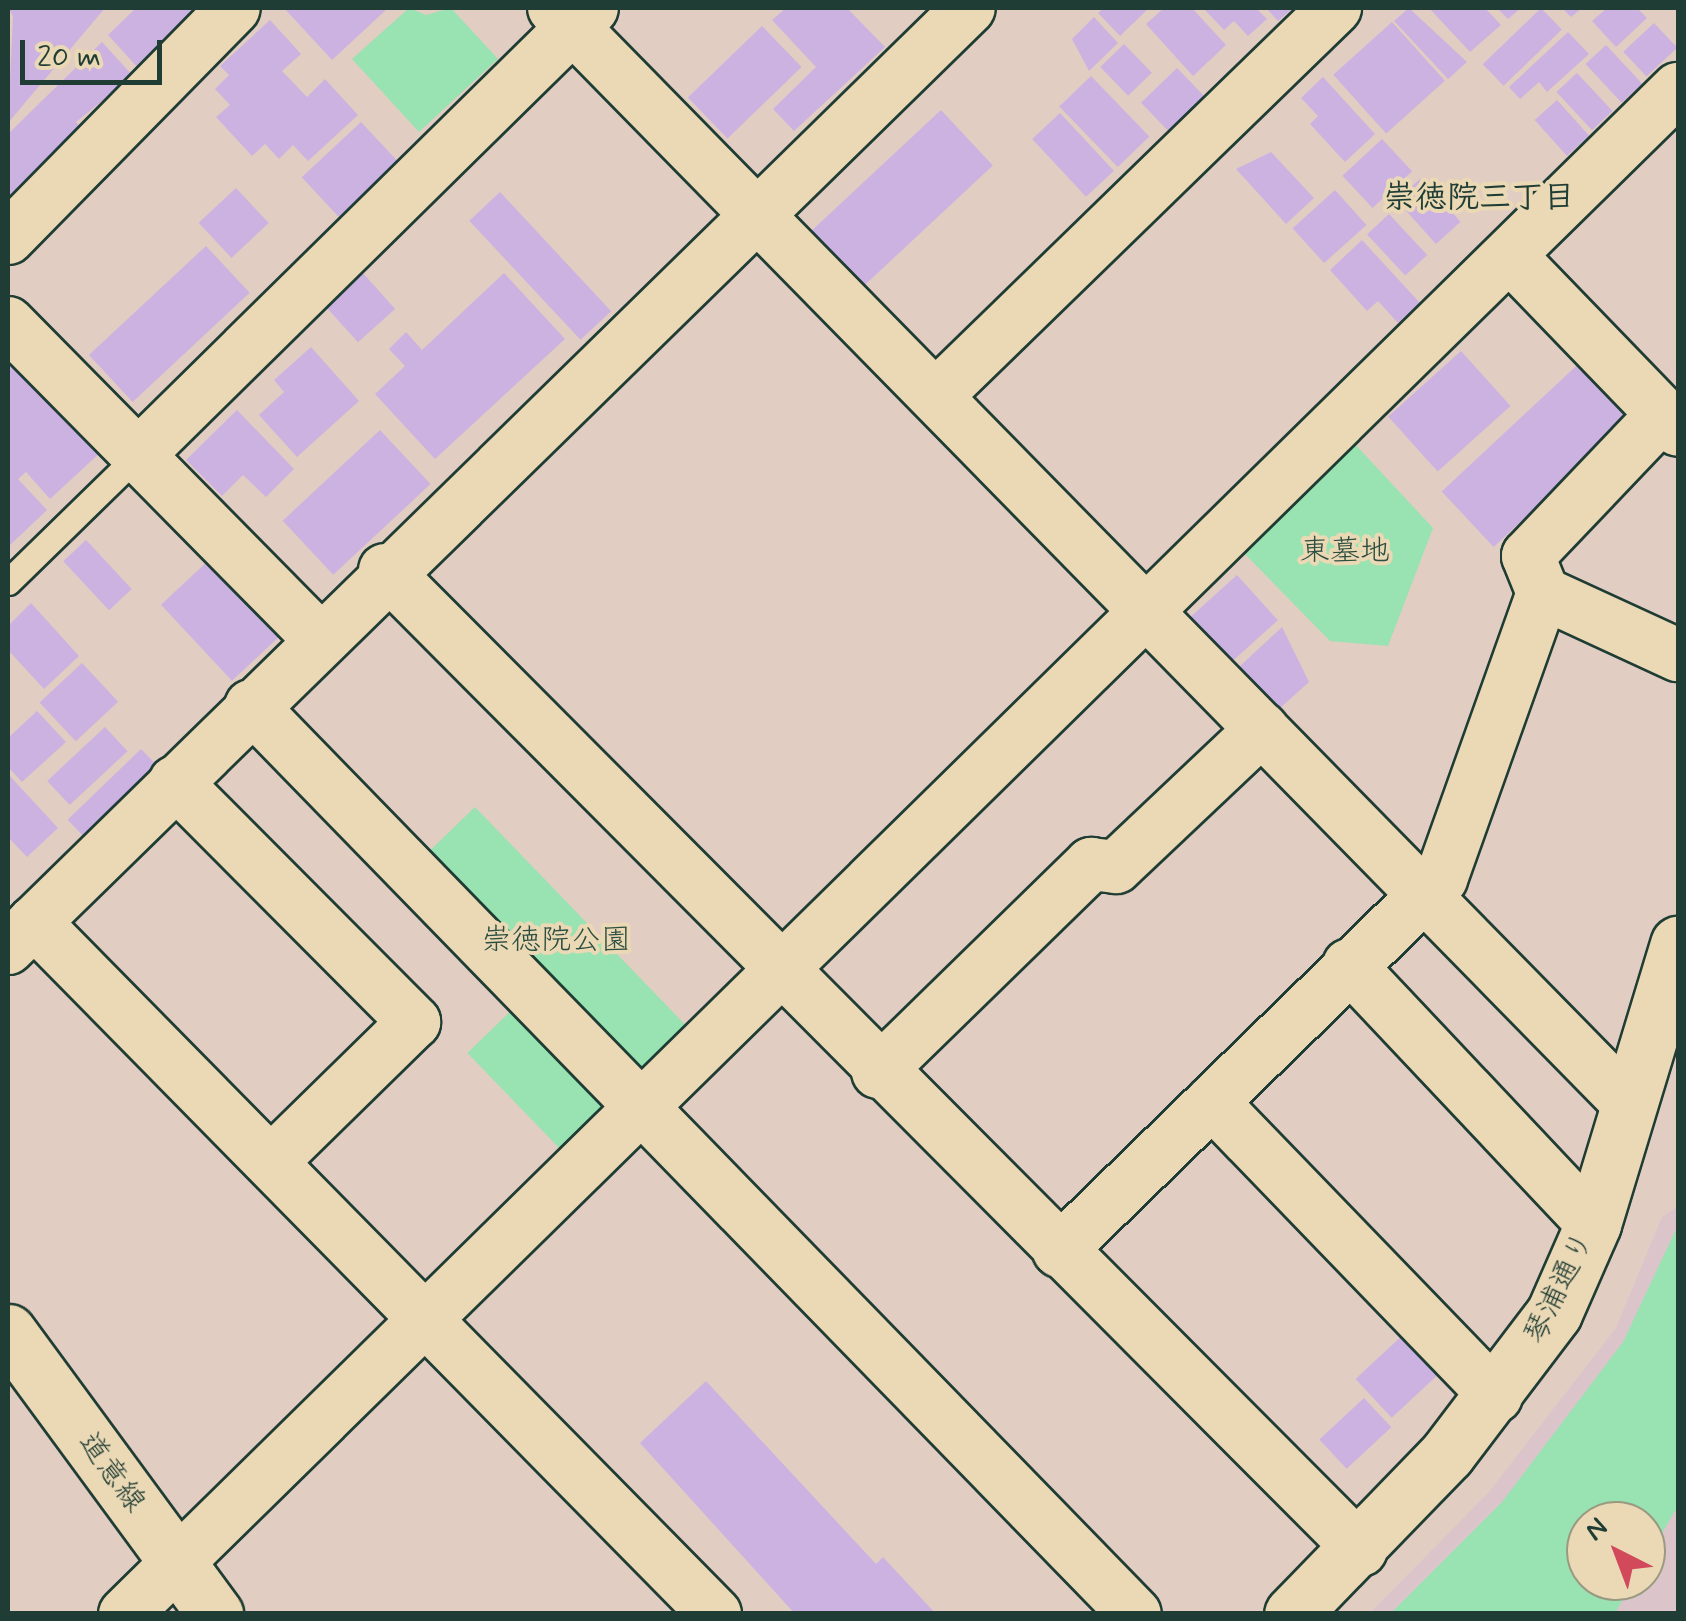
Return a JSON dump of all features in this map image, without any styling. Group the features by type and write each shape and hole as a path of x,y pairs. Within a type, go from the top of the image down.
{"street":[{"path":"8,238 234,8"},
{"path":"715,1614 272,1161 21,935 385,570 969,8"},
{"path":"938,394 1335,8"},
{"path":"138,455 573,14 1143,607 1630,1105"},
{"path":"126,1614 640,1099 1143,607 1511,257 1678,89"},
{"path":"1059,1252 1441,878 1543,593 1528,556 1671,422 1511,257"},
{"path":"8,323 318,636"},
{"path":"385,570 774,970 1361,1550"},
{"path":"1543,593 1678,655"},
{"path":"251,706 640,1099 1134,1614"},
{"path":"878,1072 1091,864 1116,867 1262,729"},
{"path":"175,782 414,1022 272,1161"},
{"name":"琴浦通り","path":"1292,1614 1361,1550 1496,1396 1554,1313 1592,1224 1678,944"},
{"path":"1349,966 1592,1224"},
{"path":"1212,1102 1496,1396"},
{"name":"道意線","path":"10,1343 214,1614"}],"lane":[{"path":"8,582 138,455"}],"shaded area":[{"path":"1678,1206 1678,1613 1369,1614 1488,1493 1616,1328 1662,1217"}],"green space":[{"path":"409,8 426,15 451,8 498,59 419,132 352,59"},
{"name":"東墓地","path":"1353,442 1433,528 1388,646 1330,641 1240,549"},
{"name":"崇徳院公園","path":"475,807 687,1026 636,1076 424,856"},
{"name":"崇徳院公園","path":"517,1005 614,1105 564,1153 467,1053"},
{"path":"1678,1225 1678,1506 1666,1526 1666,1501 1566,1501 1566,1601 1622,1601 1615,1613 1391,1613 1502,1502 1623,1342"}],"building":[{"path":"8,8 105,8 8,123 13,16"},
{"path":"136,8 206,8 140,70 108,35"},
{"path":"284,8 388,8 332,60"},
{"path":"786,8 847,8 885,47 794,131 773,109 816,67 772,20"},
{"path":"1104,8 1149,8 1120,36 1098,13"},
{"path":"1164,8 1192,8 1226,45 1193,76 1146,24"},
{"path":"1203,8 1256,8 1267,19 1248,36 1234,21 1224,30"},
{"path":"1266,8 1293,8 1278,21"},
{"path":"1409,8 1467,62 1448,79 1394,21"},
{"path":"1429,8 1485,8 1501,25 1470,52"},
{"path":"1497,8 1521,8 1508,19"},
{"path":"1541,8 1562,30 1504,86 1483,64"},
{"path":"1562,8 1582,8 1571,17"},
{"path":"1607,8 1637,8 1647,18 1616,47 1592,21"},
{"path":"1094,17 1118,43 1089,71 1072,39"},
{"path":"270,20 301,54 282,71 307,97 325,79 358,115 308,161 293,145 279,159 265,144 252,156 216,117 230,105 215,89 229,75 220,66"},
{"path":"1392,22 1445,81 1386,134 1333,75"},
{"path":"1654,23 1677,48 1646,77 1623,52"},
{"path":"762,26 802,67 728,139 688,98"},
{"path":"1568,32 1589,54 1547,92 1539,82 1520,99 1509,87"},
{"path":"102,42 133,76 76,122 83,130 8,207 8,134"},
{"path":"1124,44 1152,73 1128,96 1100,67"},
{"path":"1606,45 1642,84 1622,103 1586,64"},
{"path":"1177,68 1204,96 1168,131 1141,103"},
{"path":"1577,73 1612,111 1592,130 1557,92"},
{"path":"1091,76 1149,136 1118,167 1059,107"},
{"path":"1323,77 1375,134 1345,162 1310,124 1318,116 1301,98"},
{"path":"1557,100 1589,136 1567,156 1535,120"},
{"path":"941,110 993,166 863,286 812,231"},
{"path":"1060,113 1114,171 1086,197 1032,139"},
{"path":"361,122 398,161 339,217 302,177"},
{"path":"1382,139 1412,171 1373,208 1343,176"},
{"path":"1271,152 1314,198 1286,224 1236,169"},
{"path":"1421,178 1460,222 1436,244 1396,200"},
{"path":"236,188 269,223 231,258 199,223"},
{"path":"1335,190 1366,225 1324,263 1293,228"},
{"path":"500,192 611,311 580,340 469,221"},
{"path":"1389,214 1427,255 1405,275 1367,234"},
{"path":"1362,240 1420,303 1398,323 1378,301 1367,311 1330,270"},
{"path":"206,246 250,293 133,402 89,355"},
{"path":"361,271 395,309 358,342 324,304"},
{"path":"504,273 565,339 435,459 375,394 405,366 389,349 406,332 422,350"},
{"path":"311,347 359,401 297,457 259,415 284,392 274,380"},
{"path":"8,348 102,451 50,499 26,472 18,479 47,510 8,547"},
{"path":"1461,351 1511,406 1438,472 1388,417"},
{"path":"1588,355 1640,411 1494,547 1442,491"},
{"path":"237,410 294,469 266,497 243,475 222,496 186,460"},
{"path":"380,430 430,484 333,575 283,521"},
{"path":"86,540 132,589 109,610 63,561"},
{"path":"210,559 281,635 232,681 161,605"},
{"path":"1237,575 1278,620 1229,664 1188,619"},
{"path":"31,603 79,656 44,689 8,650 8,626"},
{"path":"1282,627 1309,682 1279,709 1239,667"},
{"path":"82,663 118,702 76,741 40,703"},
{"path":"37,711 66,742 22,782 8,767 8,738"},
{"path":"105,727 128,751 70,805 47,781"},
{"path":"141,749 160,769 87,840 68,820"},
{"path":"8,774 58,828 27,857 8,837"},
{"path":"1406,1332 1442,1371 1392,1418 1356,1379"},
{"path":"706,1381 876,1564 883,1557 936,1614 795,1614 640,1443"},
{"path":"1364,1398 1391,1427 1347,1469 1319,1440"}],"district":[{"name":"崇徳院三丁目","path":"1479,198"}]}
